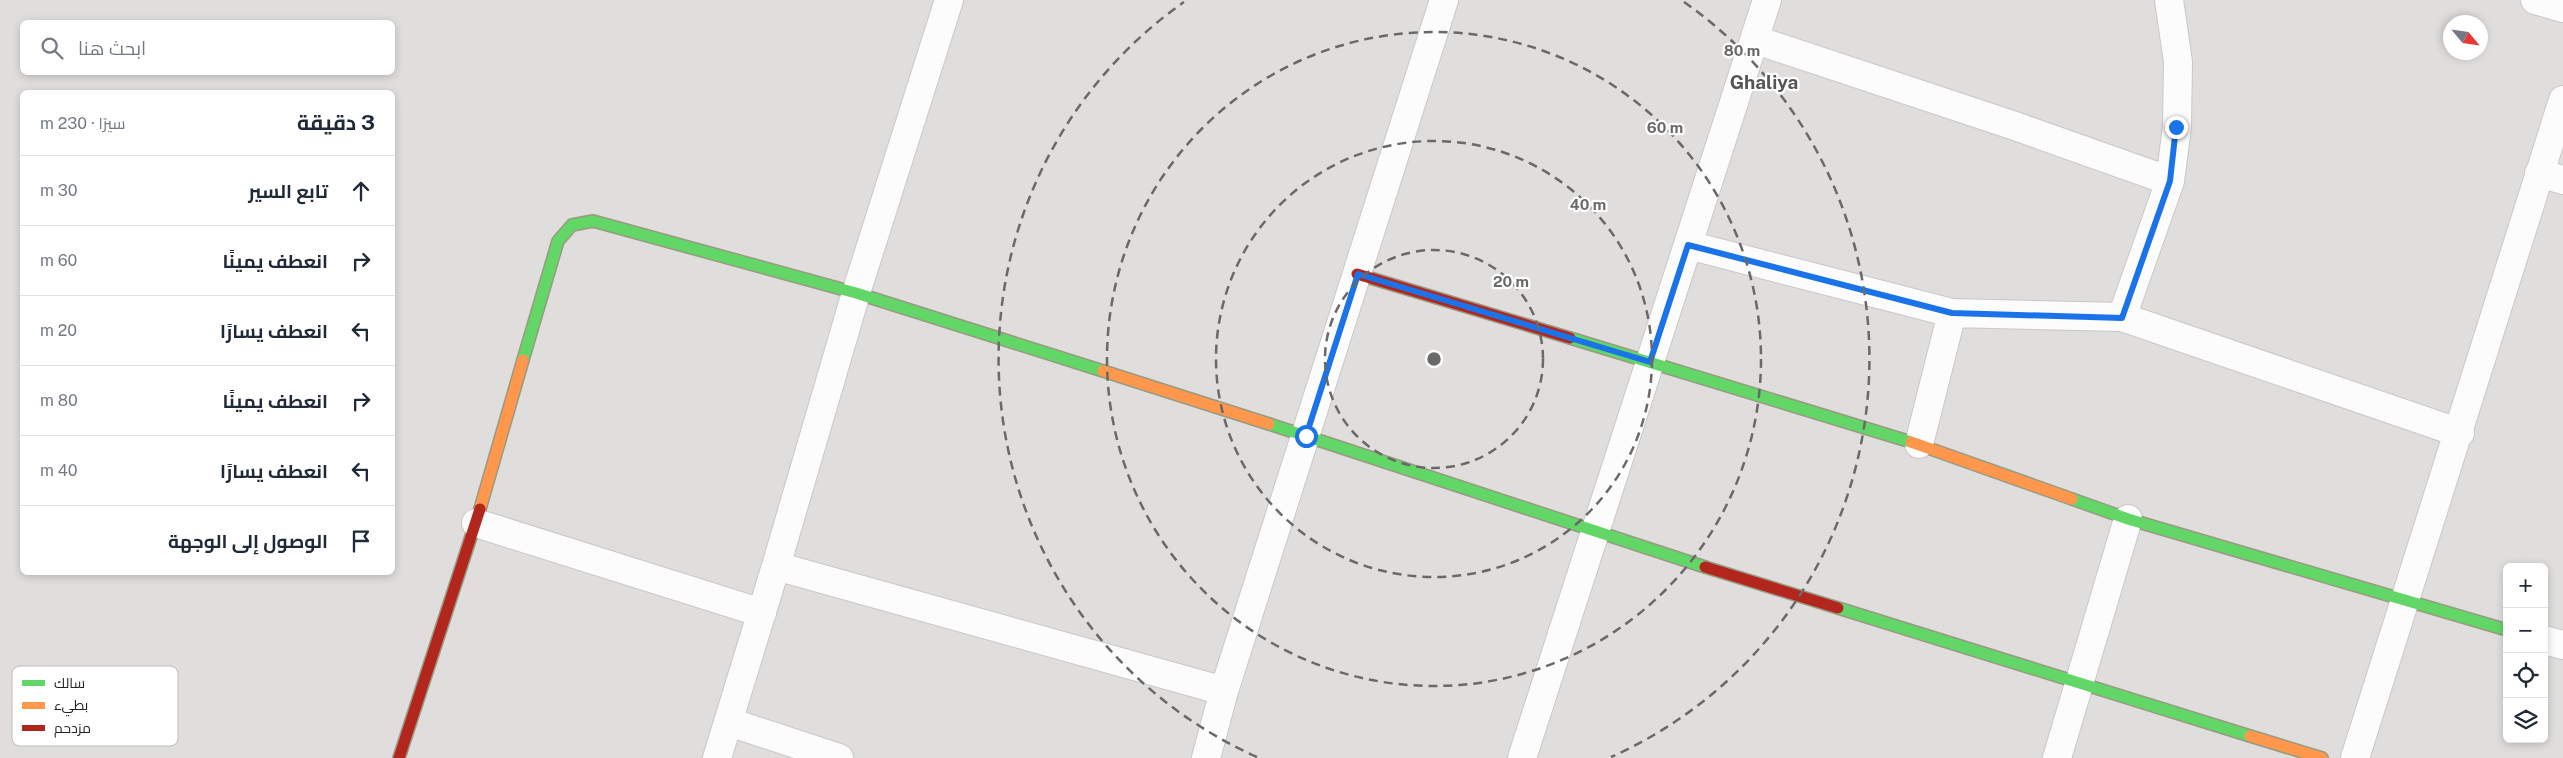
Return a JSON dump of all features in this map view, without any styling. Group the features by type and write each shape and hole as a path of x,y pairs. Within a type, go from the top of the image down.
{"street":[{"path":"717,758 762,613 856,293 949,0"},
{"path":"1206,758 1224,691 1444,0"},
{"path":"1522,758 1597,533 1650,362 1756,40 1767,0"},
{"path":"2122,318 2170,181 2176,127 2178,62 2169,0"},
{"path":"2535,0 2563,8"},
{"path":"1756,40 2015,126 2170,181"},
{"path":"2355,758 2460,433 2551,176 2563,100"},
{"path":"399,758 476,523 558,241 572,225 593,221 856,293 1306,436 1597,533 2078,684 2322,758"},
{"path":"1688,245 1952,313 2122,318 2460,433"},
{"path":"1358,274 1919,444 2128,518 2503,629"},
{"path":"1919,444 1952,313"},
{"path":"2057,758 2128,518"},
{"path":"476,523 762,613"},
{"path":"776,566 1224,691"},
{"path":"2548,641 2563,645"},
{"path":"729,722 839,758"}],"shaded area":[{"path":"0,0 2563,0 2563,758 0,758"}],"traffic: fast":[{"path":"523,360 558,241 572,225 593,221 856,293 1103,371"},
{"path":"1570,338 1911,442"},
{"path":"1269,424 1705,567"},
{"path":"2072,499 2128,519 2503,629"},
{"path":"1838,608 2250,736"}],"traffic: slow":[{"path":"480,509 523,360"},
{"path":"1103,371 1269,424"},
{"path":"1911,442 2072,499"},
{"path":"2250,736 2322,758"}],"traffic: jam":[{"path":"1357,274 1570,338"},
{"path":"399,758 480,509"},
{"path":"1705,567 1838,608"}],"district":[{"name":"Ghaliya","path":"1764,82"}],"route":[{"path":"1306,436 1358,274 1650,362 1688,245 1952,313 2122,318 2170,181 2176,127"}]}
